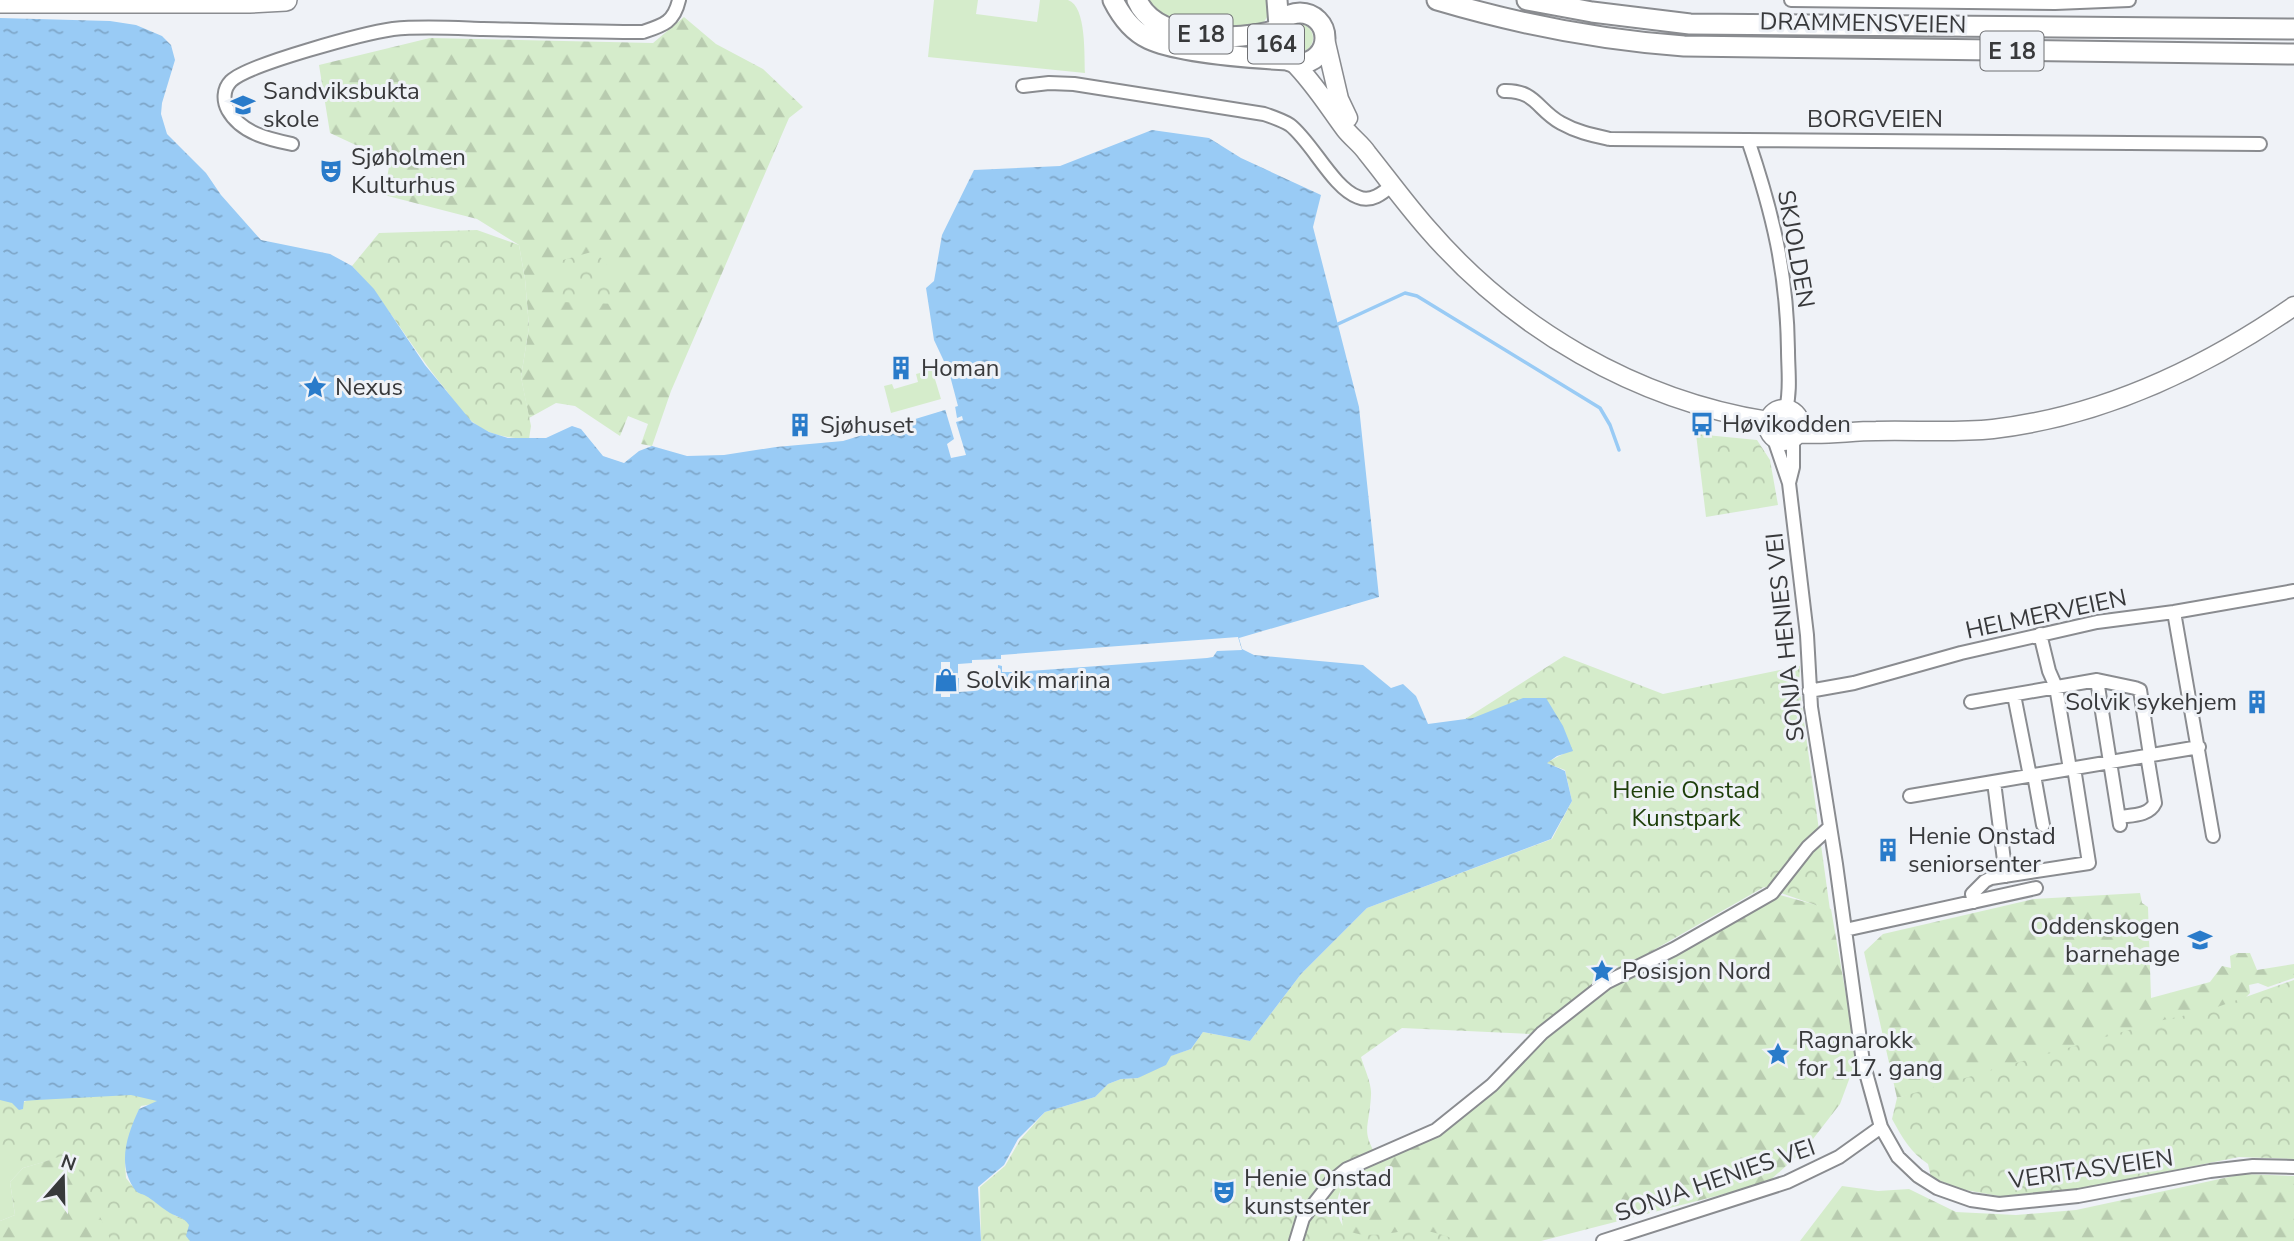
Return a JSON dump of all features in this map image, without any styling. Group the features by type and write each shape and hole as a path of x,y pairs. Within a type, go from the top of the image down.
{"highway":[{"path":"0,2 286,0"}],"main road":[{"name":"E 18","path":"1113,0 1131,27 1160,43 1291,61"},
{"name":"E 18","path":"1138,0 1147,17 1158,24 1178,30 1238,37 1278,28"},
{"name":"164","path":"1276,0 1277,47 1291,61 1306,62 1316,57 1324,46 1322,26 1308,8 1286,18 1278,28"},
{"name":"DRAMMENSVEIEN","path":"1437,0 1557,30 1609,39 1684,46 2294,54"},
{"name":"DRAMMENSVEIEN","path":"1527,0 1592,12 1703,24 2294,29"},
{"path":"1325,39 1339,99 1364,149"},
{"path":"1291,61 1320,92 1347,132 1457,262 1522,316 1591,360 1670,396 1770,429 1784,440 1793,424"},
{"path":"1770,429 1773,413 1793,424 1877,431 1990,429 2028,424 2095,408 2174,378 2262,329 2294,306"}],"street":[{"path":"292,144 257,134 241,126 226,107 224,95 229,82 256,67 359,36 394,29 643,32 661,26 676,15 679,0"},
{"path":"1791,0 2055,3 2129,0"},
{"path":"1023,86 1074,84 1265,114 1290,125 1344,188 1357,197 1378,196 1392,185"},
{"name":"BORGVEIEN","path":"1504,91 1526,94 1559,122 1583,134 1609,139 2260,144"},
{"name":"SKJOLDEN","path":"1748,140 1768,199 1786,290 1789,388 1793,424"},
{"name":"SONJA HENIES VEI","path":"1789,483 1793,467 1793,424"},
{"name":"SONJA HENIES VEI","path":"1604,1241 1787,1182 1839,1157 1881,1127 1863,1062 1809,691 1807,635 1789,483 1770,429"},
{"name":"HELMERVEIEN","path":"1809,691 1854,683 2040,634 2097,622 2294,591"},
{"path":"2174,612 2213,836"},
{"path":"1974,902 1972,894 1985,881 2089,863 2056,687 2040,634"},
{"path":"1971,702 2097,680 2140,690 2155,803 2154,807 2144,813 2120,821 2097,680"},
{"path":"2014,695 2043,825"},
{"path":"1910,796 2199,747"},
{"path":"1994,782 2006,876"},
{"path":"1296,1241 1303,1218 1331,1181 1347,1169 1436,1130 1492,1085 1542,1033 1607,982 1674,949 1772,893 1808,847 1830,827"},
{"path":"1845,930 2036,888"},
{"name":"VERITASVEIEN","path":"1881,1127 1898,1157 1923,1179 1937,1188 1971,1200 1999,1204 2078,1196 2210,1171 2253,1166 2294,1167"}],"green space":[{"path":"934,0 978,0 976,14 1037,22 1040,0 1068,0 1079,12 1085,73 928,57"},
{"path":"1145,0 1270,0 1269,14 1264,22 1253,29 1222,31 1164,19"},
{"path":"684,17 716,44 763,69 803,107 789,118 671,391 652,446 641,444 648,424 628,416 620,436 575,406 556,403 529,418 521,377 529,327 519,245 477,219 384,195 390,161 330,133 319,65 430,38 653,43"},
{"path":"1299,24 1309,28 1313,38 1309,48 1299,52 1289,48 1285,38 1289,28"},
{"path":"477,230 519,245 529,327 521,377 531,426 529,439 493,434 466,416 352,266 379,233"},
{"path":"595,251 612,271 618,304 561,302 556,262"},
{"path":"931,366 941,399 891,413 884,386 892,384 894,389 918,382 916,374 920,373 920,369"},
{"path":"1696,434 1757,440 1770,460 1778,505 1706,517"},
{"name":"Henie Onstad Kunstpark","path":"1564,656 1663,694 1800,666 1799,685 1830,910 1764,887 1596,983 1530,1034 1402,1028 1361,1057 1371,1091 1368,1137 1382,1165 1353,1178 1342,1188 1337,1207 1345,1229 1361,1234 1422,1230 1458,1241 981,1241 980,1187 1005,1166 1020,1140 1045,1112 1095,1097 1108,1084 1121,1079 1138,1078 1170,1056 1191,1049 1203,1032 1250,1041 1301,974 1367,908 1552,839 1572,801 1565,770 1546,763 1563,754 1473,718 1462,721"},
{"path":"2140,893 2142,903 2148,907 2151,998 2210,982 2222,966 2231,968 2230,956 2237,953 2250,953 2257,970 2294,964 2294,978 2268,987 2258,983 2249,985 2250,993 2232,1012 2175,1032 1897,1098 1864,952 1883,934 2034,899"},
{"path":"1776,894 1831,909 1857,1058 1840,1104 1806,1148 1767,1183 1541,1241 1450,1241 1400,1233 1368,1241 1343,1232 1340,1193 1349,1173 1438,1133 1530,1054 1593,991"},
{"path":"2294,980 2294,1159 2239,1157 2075,1190 2004,1197 1960,1189 1931,1177 1928,1164 1911,1149 1892,1119 1897,1098 2163,1020 2206,1011"},
{"path":"0,1094 23,1105 30,1095 154,1095 158,1103 141,1106 137,1114 125,1162 126,1178 133,1187 149,1193 154,1202 166,1207 176,1217 191,1222 192,1241 111,1241 72,1155 0,1167"},
{"path":"0,1100 31,1102 148,1199 186,1220 190,1241 0,1241 0,1221 15,1215 10,1182 23,1168 50,1160"},
{"path":"46,1152 51,1160 23,1168 10,1182 15,1215 0,1221 0,1155"},
{"path":"2243,1174 2294,1176 2294,1241 1800,1241 1842,1186 1878,1191 1909,1189 1956,1212 2016,1215 2076,1210"}],"water":[{"path":"0,18 110,21 136,25 162,36 171,45 175,60 162,103 161,114 167,134 206,173 221,195 261,240 330,254 352,266 374,289 425,365 472,422 489,432 508,438 546,438 572,426 581,429 603,456 624,463 639,451 652,446 687,456 724,455 843,441 958,406 949,372 934,340 926,288 934,281 942,235 974,170 1060,166 1152,130 1209,138 1241,158 1321,195 1313,227 1359,407 1379,597 1239,638 1242,649 1254,655 1363,665 1391,688 1403,684 1416,696 1428,724 1473,718 1523,698 1546,698 1563,726 1573,751 1557,756 1547,763 1565,771 1572,801 1551,839 1367,908 1301,974 1250,1041 1203,1032 1191,1049 1171,1056 1166,1065 1138,1078 1121,1079 1108,1084 1095,1097 1045,1112 1018,1139 1004,1165 978,1187 981,1241 190,1241 186,1236 189,1225 187,1222 137,1192 126,1171 128,1140 139,1109 157,1101 131,1095 37,1100 24,1101 23,1109 19,1110 12,1103 0,1100"}],"pier":[{"path":"955,406 957,418 962,416 963,420 956,422 966,455 951,458 947,444 954,439 945,409"},
{"path":"1238,637 1242,650 1217,651 1213,657 1207,658 1015,672 1002,672 1002,666 998,665 998,685 994,685 994,676 974,677 974,691 959,692 959,678 950,677 950,697 941,697 941,662 950,662 950,674 958,675 958,664 972,663 972,660 1001,659 1001,655"}],"waterway":[{"path":"1338,324 1405,293 1417,296 1600,408 1610,425 1619,450"}],"place":[{"name":"Sandviksbukta skole","path":"243,105"},
{"name":"Sjøholmen Kulturhus","path":"331,171"},
{"name":"Homan","path":"901,368"},
{"name":"Nexus","path":"315,387"},
{"name":"Høvikodden","path":"1702,424"},
{"name":"Sjøhuset","path":"800,425"},
{"name":"Solvik marina","path":"946,680"},
{"name":"Solvik sykehjem","path":"2257,702"},
{"name":"Henie Onstad seniorsenter","path":"1888,850"},
{"name":"Oddenskogen barnehage","path":"2200,940"},
{"name":"Posisjon Nord","path":"1602,971"},
{"name":"Ragnarokk for 117. gang","path":"1778,1054"},
{"name":"Henie Onstad kunstsenter","path":"1224,1192"}]}
